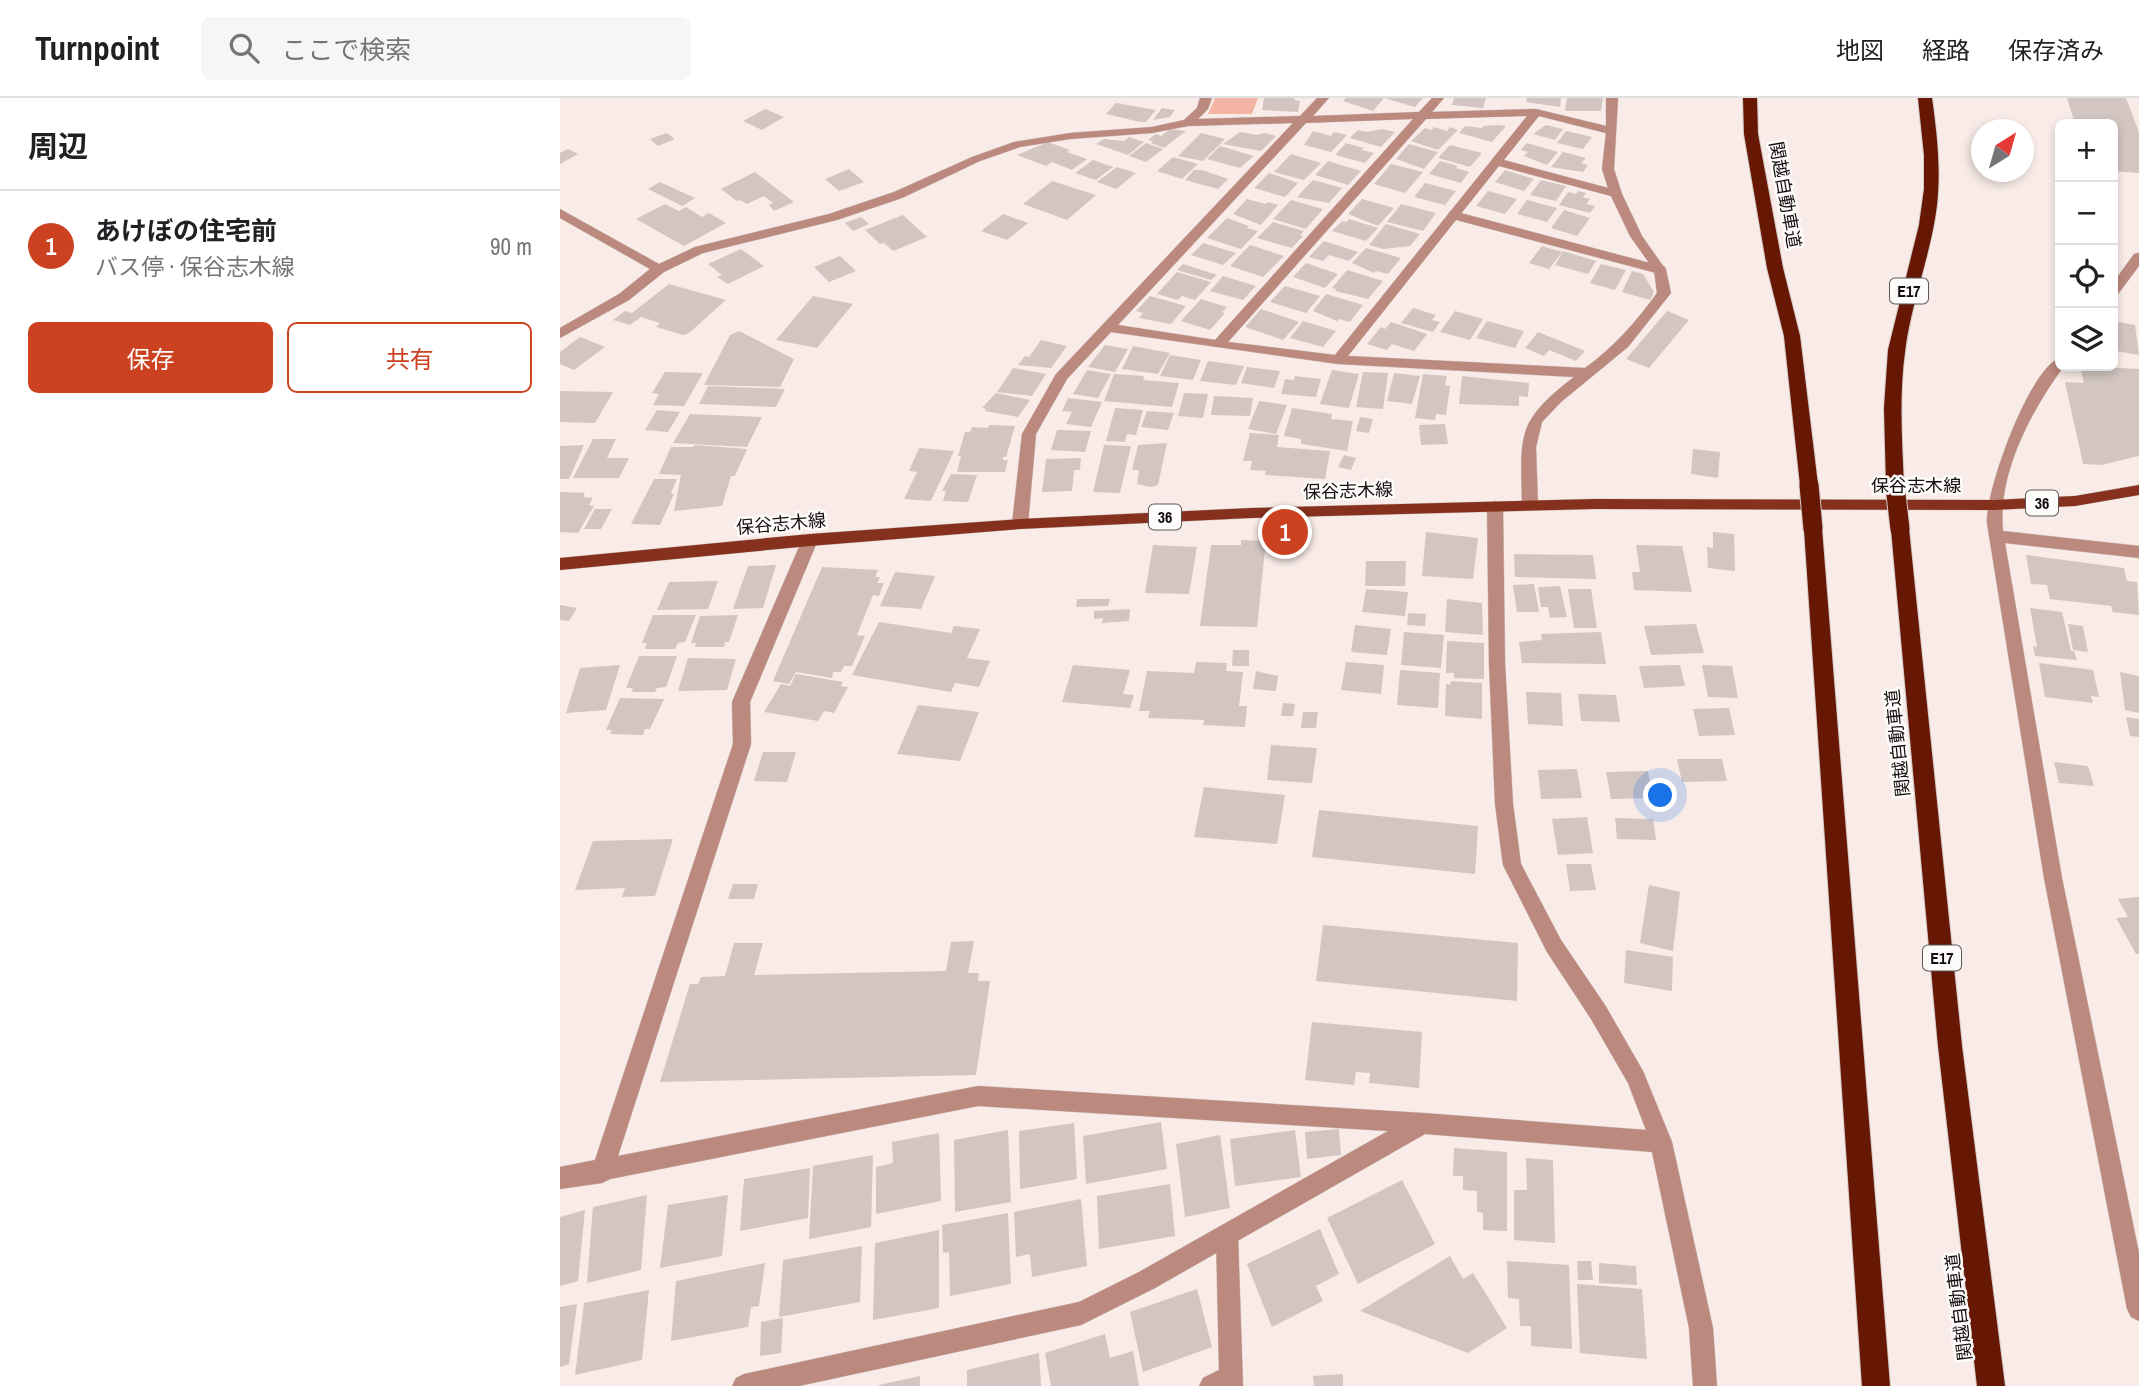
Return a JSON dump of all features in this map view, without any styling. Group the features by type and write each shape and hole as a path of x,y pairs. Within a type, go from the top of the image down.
{"highway":[{"name":"関越自動車道","path":"1750,98 1751,134 1774,268 1792,336 1809,485 1876,1386"},
{"name":"関越自動車道","path":"1925,98 1932,154 1931,192 1923,237 1899,332 1891,393 1895,486 1950,1045 1991,1386"}],"main road":[{"name":"保谷志木線","path":"560,564 810,540 1020,524 1251,513 1530,505 1994,505 2075,501 2139,491"}],"street":[{"path":"1188,123 1202,109 1206,98"},
{"path":"1020,524 1029,434 1061,377 1322,98"},
{"path":"1218,345 1438,98"},
{"path":"1530,505 1531,429 1540,414 1586,373 1615,352 1664,293 1660,270 1636,236 1616,194 1608,169 1612,98"},
{"path":"1338,360 1536,112"},
{"path":"560,334 624,297 659,269 699,250 775,233 898,195 976,159 1018,144 1070,136 1152,130 1188,123 1536,112 1612,131"},
{"path":"1496,161 1616,194"},
{"path":"560,214 659,269"},
{"path":"1453,215 1660,270"},
{"path":"2118,285 2138,259"},
{"path":"1106,327 1338,360 1586,373"},
{"path":"2055,368 2040,387 2014,444 1994,505 1996,536 2053,878 2139,1309"},
{"path":"1495,506 1497,663 1503,791 1512,866 1554,946 1598,1012 1636,1078 1661,1142 1702,1328 1705,1386"},
{"path":"1996,536 2139,552"},
{"path":"602,1172 742,744 741,702 810,540"},
{"path":"560,1178 602,1172 978,1096 1423,1123 1661,1142"},
{"path":"744,1386 1081,1313 1227,1235 1423,1123"},
{"path":"1224,1383 1227,1235"}],"shaded area":[{"path":"1215,98 1258,98 1252,114 1208,114"}],"building":[{"path":"1264,98 1295,98 1294,100 1300,101 1298,112 1262,110"},
{"path":"1346,98 1384,98 1373,111 1343,101"},
{"path":"1384,98 1423,98 1415,107"},
{"path":"1454,98 1486,98 1483,108 1452,105"},
{"path":"1527,98 1561,98 1560,107 1526,102"},
{"path":"1567,98 1603,98 1601,111 1565,111"},
{"path":"2067,98 2126,98 2139,132 2139,173 2118,171 2118,119 2073,119"},
{"path":"1116,103 1156,110 1146,122 1106,114"},
{"path":"1162,108 1175,110 1170,117 1153,120"},
{"path":"765,109 784,117 762,130 743,121"},
{"path":"1546,125 1563,129 1555,140 1533,134"},
{"path":"1465,126 1482,128 1506,126 1492,142 1459,133"},
{"path":"1434,127 1447,131 1450,127 1458,130 1438,150 1411,141 1425,128 1431,130"},
{"path":"1170,129 1186,131 1164,148 1148,140 1156,134 1161,136"},
{"path":"1382,129 1395,132 1381,147 1350,138 1358,130 1367,132"},
{"path":"1313,131 1331,136 1334,132 1347,135 1331,152 1304,145"},
{"path":"1566,131 1592,137 1583,149 1557,143"},
{"path":"1240,132 1276,136 1261,151 1223,144"},
{"path":"667,133 675,139 658,146 650,139"},
{"path":"1201,133 1225,139 1203,161 1178,156"},
{"path":"1129,137 1144,142 1128,155 1096,144 1104,139 1124,141"},
{"path":"1048,142 1087,159 1072,170 1052,162 1046,166 1017,155"},
{"path":"1146,143 1163,149 1146,162 1129,156"},
{"path":"1346,143 1374,153 1365,163 1335,155"},
{"path":"1527,143 1558,152 1547,165 1524,156 1528,152 1521,150"},
{"path":"1409,144 1438,152 1424,169 1396,159"},
{"path":"1450,145 1482,153 1470,167 1438,158"},
{"path":"1220,146 1254,156 1240,168 1207,159"},
{"path":"568,149 578,154 560,164 560,153"},
{"path":"1563,152 1586,158 1581,163 1588,165 1583,172 1551,167"},
{"path":"1291,154 1321,163 1304,180 1274,172"},
{"path":"1173,157 1198,164 1182,179 1157,171"},
{"path":"1093,160 1113,167 1096,180 1075,173"},
{"path":"1328,161 1361,171 1348,185 1315,175"},
{"path":"1440,161 1469,172 1461,183 1429,174"},
{"path":"1391,164 1423,172 1405,193 1374,184"},
{"path":"1117,167 1136,173 1116,189 1097,182"},
{"path":"849,169 864,182 839,191 825,179"},
{"path":"1194,170 1228,179 1218,189 1185,180"},
{"path":"1505,170 1534,179 1524,191 1495,182"},
{"path":"755,172 794,202 774,211 769,205 773,203 764,196 747,204 737,201 721,189"},
{"path":"1269,173 1298,183 1285,197 1254,188"},
{"path":"1313,180 1342,188 1329,203 1297,197"},
{"path":"1541,180 1566,186 1556,201 1530,195"},
{"path":"1052,181 1096,195 1067,220 1023,204"},
{"path":"660,182 695,198 682,206 648,189"},
{"path":"1425,183 1456,191 1445,205 1414,197"},
{"path":"1488,191 1517,199 1505,214 1476,206"},
{"path":"1578,191 1586,193 1583,197 1590,199 1586,204 1595,206 1590,213 1559,205 1568,192 1576,194"},
{"path":"1247,199 1278,205 1261,225 1233,214"},
{"path":"1362,199 1394,208 1378,226 1348,214"},
{"path":"1291,200 1323,209 1306,229 1273,219"},
{"path":"1527,200 1557,208 1547,222 1517,214"},
{"path":"665,204 679,211 686,207 702,217 709,213 726,223 684,246 636,219"},
{"path":"1401,204 1436,213 1423,231 1387,222"},
{"path":"1564,210 1590,218 1577,236 1551,228"},
{"path":"1003,214 1028,223 1007,240 981,231"},
{"path":"903,215 927,237 893,251 884,243 880,244 865,230"},
{"path":"861,217 869,224 853,231 845,223"},
{"path":"1227,218 1258,231 1241,249 1207,238"},
{"path":"1349,219 1378,228 1366,241 1332,231 1342,221"},
{"path":"1273,222 1304,231 1300,235 1303,236 1292,248 1257,238"},
{"path":"1386,224 1420,234 1410,246 1383,249 1369,245"},
{"path":"1324,241 1358,252 1349,261 1329,255 1323,261 1309,257"},
{"path":"1203,243 1236,253 1223,265 1191,255"},
{"path":"1250,245 1284,256 1263,277 1230,266"},
{"path":"1542,246 1562,252 1549,269 1529,263"},
{"path":"1366,248 1401,258 1388,274 1376,271 1374,273 1352,263"},
{"path":"741,249 764,266 728,284 717,277 722,275 708,264"},
{"path":"1563,251 1596,261 1588,274 1555,265"},
{"path":"840,256 856,271 829,282 814,267"},
{"path":"1306,263 1338,274 1325,288 1293,277"},
{"path":"1183,264 1217,275 1211,280 1177,270"},
{"path":"1601,264 1626,270 1615,290 1590,283"},
{"path":"1347,270 1383,281 1368,299 1335,291 1336,289 1332,288"},
{"path":"1632,271 1643,274 1654,292 1650,300 1622,292"},
{"path":"1177,272 1211,282 1195,300 1182,296 1178,300 1157,294"},
{"path":"1223,276 1256,286 1243,300 1210,291"},
{"path":"669,284 726,300 689,333 683,335 656,327 660,323 641,317 630,325 613,320 625,311 632,313"},
{"path":"1285,286 1320,296 1306,313 1270,302"},
{"path":"1326,294 1363,305 1350,322 1339,319 1337,321 1313,311"},
{"path":"813,296 853,304 817,348 776,340"},
{"path":"1150,296 1186,306 1171,324 1139,318 1143,313 1136,311"},
{"path":"1201,299 1227,307 1210,330 1181,321"},
{"path":"1413,308 1436,315 1432,320 1440,322 1433,332 1401,323"},
{"path":"1261,309 1299,322 1283,340 1245,327"},
{"path":"1455,311 1483,319 1470,340 1440,332"},
{"path":"1667,311 1689,320 1649,368 1626,359"},
{"path":"1303,321 1336,331 1323,347 1290,338"},
{"path":"1487,321 1524,331 1515,348 1476,338"},
{"path":"1391,322 1427,334 1414,351 1392,344 1387,350 1367,344 1381,327 1385,329"},
{"path":"2118,322 2135,325 2139,355 2118,351"},
{"path":"739,331 794,359 780,387 704,385 730,335"},
{"path":"1538,332 1585,351 1576,361 1549,350 1544,356 1525,348"},
{"path":"580,337 605,347 574,370 560,364 560,352"},
{"path":"1041,340 1067,346 1051,368 1018,365 1025,356 1029,357"},
{"path":"1105,345 1128,349 1115,372 1088,367"},
{"path":"1133,346 1170,353 1158,374 1122,369"},
{"path":"1170,355 1201,360 1193,380 1160,376"},
{"path":"1208,361 1244,366 1236,385 1200,381"},
{"path":"1247,367 1280,371 1274,388 1241,383"},
{"path":"1013,368 1046,374 1032,396 997,392"},
{"path":"2139,369 2139,456 2101,465 2083,464 2065,382 2084,383 2081,371"},
{"path":"1087,370 1111,374 1098,398 1073,394"},
{"path":"1332,370 1359,374 1349,408 1320,404"},
{"path":"665,372 703,373 684,406 653,405 659,394 652,393"},
{"path":"1363,372 1388,373 1383,409 1356,407"},
{"path":"1394,373 1420,376 1412,404 1387,401"},
{"path":"1114,374 1144,376 1143,380 1179,383 1172,407 1104,401"},
{"path":"1423,374 1447,376 1445,385 1450,386 1446,415 1436,414 1435,420 1415,418"},
{"path":"1295,376 1321,379 1316,397 1281,394 1285,379 1294,380"},
{"path":"1462,376 1529,383 1528,397 1519,396 1519,406 1459,404"},
{"path":"708,386 785,389 776,407 699,404"},
{"path":"560,391 613,392 595,423 560,422"},
{"path":"996,393 1030,400 1018,417 985,411 986,409 982,408"},
{"path":"1184,393 1208,394 1203,418 1178,416"},
{"path":"1214,396 1253,398 1250,416 1211,415"},
{"path":"1068,398 1102,402 1091,427 1066,424 1072,412 1062,411"},
{"path":"1259,401 1287,405 1276,434 1248,429"},
{"path":"1115,408 1143,410 1136,435 1127,434 1125,442 1106,441"},
{"path":"1292,408 1332,414 1331,419 1353,421 1347,451 1301,444 1301,439 1284,436"},
{"path":"657,410 680,412 668,432 645,430"},
{"path":"1147,411 1174,413 1168,430 1141,427"},
{"path":"690,414 762,417 747,447 673,443"},
{"path":"1360,417 1373,419 1369,433 1356,431"},
{"path":"1445,424 1448,444 1421,445 1419,425"},
{"path":"989,425 1015,426 1006,457 1003,457 1003,460 1008,460 1005,472 957,472 961,456 958,456 965,432 970,432 972,427 988,428"},
{"path":"1057,430 1091,431 1085,452 1051,450"},
{"path":"1250,433 1279,435 1277,447 1330,451 1325,479 1265,475 1266,471 1250,470 1252,461 1243,461"},
{"path":"593,439 616,439 607,458 629,458 619,478 573,478"},
{"path":"1167,443 1158,485 1151,487 1137,484 1139,470 1132,470 1138,445"},
{"path":"584,445 569,479 560,479 560,446"},
{"path":"695,445 747,449 735,476 731,476 722,506 674,511 681,475 659,474 671,447"},
{"path":"1104,445 1131,446 1120,493 1093,492"},
{"path":"919,448 954,451 931,501 904,499 917,472 909,471"},
{"path":"1693,449 1720,452 1718,478 1691,474"},
{"path":"1344,455 1356,458 1351,470 1338,467"},
{"path":"1081,458 1080,470 1074,470 1072,491 1042,492 1046,459"},
{"path":"951,474 977,475 968,502 943,501 946,491 942,491"},
{"path":"654,479 677,479 671,493 674,494 660,525 631,524"},
{"path":"560,492 585,493 583,497 593,498 589,505 594,506 578,533 560,532"},
{"path":"595,509 612,509 601,529 584,529"},
{"path":"1426,532 1478,538 1473,579 1422,576"},
{"path":"1713,532 1734,534 1735,571 1708,568 1707,547 1713,548"},
{"path":"1241,540 1266,541 1257,627 1200,626 1211,545 1241,545"},
{"path":"1153,545 1197,547 1189,594 1145,593"},
{"path":"1636,545 1682,546 1692,592 1634,590 1632,572 1640,572"},
{"path":"1514,554 1593,555 1596,579 1515,577"},
{"path":"2026,555 2124,568 2127,581 2137,582 2139,615 2113,612 2111,606 2050,599 2047,585 2031,584"},
{"path":"1366,561 1406,561 1405,586 1365,586"},
{"path":"776,565 763,608 733,609 748,566"},
{"path":"822,567 878,570 875,577 880,577 877,583 884,583 879,596 873,595 857,635 865,636 852,666 844,666 841,672 833,672 832,678 796,672 789,684 773,681"},
{"path":"895,572 935,576 921,609 880,606"},
{"path":"718,581 708,609 657,610 669,582"},
{"path":"1534,584 1539,612 1517,612 1513,585"},
{"path":"1560,586 1567,617 1550,618 1548,607 1541,607 1538,587"},
{"path":"1366,589 1408,592 1405,616 1362,612"},
{"path":"1568,589 1591,589 1597,628 1574,628"},
{"path":"1077,599 1110,599 1108,606 1076,607"},
{"path":"1447,599 1482,603 1483,635 1445,632"},
{"path":"560,605 577,608 569,621 560,620"},
{"path":"2030,608 2062,612 2071,651 2074,651 2077,660 2035,656 2033,646 2037,647"},
{"path":"1130,609 1129,621 1102,623 1103,618 1094,619 1094,611"},
{"path":"1408,613 1426,614 1425,626 1407,625"},
{"path":"653,615 696,615 685,642 678,643 675,649 645,649 647,643 642,643"},
{"path":"738,615 729,642 725,642 724,647 695,647 696,643 691,643 700,616"},
{"path":"879,622 951,633 954,626 980,629 967,658 990,661 979,687 955,683 951,692 852,675"},
{"path":"1696,624 1704,653 1651,655 1644,626"},
{"path":"2068,624 2083,626 2088,652 2073,650"},
{"path":"1355,625 1391,629 1387,655 1351,652"},
{"path":"1404,632 1444,635 1441,668 1401,665"},
{"path":"1601,632 1606,664 1522,663 1519,642 1542,640 1541,634"},
{"path":"1447,641 1484,643 1484,679 1454,678 1454,673 1446,673"},
{"path":"1233,650 1249,650 1249,666 1232,666"},
{"path":"639,656 677,656 666,687 657,688 655,692 631,692 633,688 626,688"},
{"path":"688,658 736,659 727,690 678,691"},
{"path":"1196,662 1227,663 1226,671 1243,672 1239,706 1247,706 1245,727 1203,725 1204,720 1148,718 1150,711 1139,711 1147,671 1194,673"},
{"path":"1346,662 1384,665 1381,694 1341,690"},
{"path":"2039,663 2093,670 2099,697 2091,696 2093,703 2045,697"},
{"path":"620,665 606,710 566,713 580,668"},
{"path":"1073,665 1130,670 1123,694 1134,695 1130,708 1062,702"},
{"path":"1680,665 1685,686 1644,688 1639,666"},
{"path":"1702,665 1732,666 1738,698 1708,697"},
{"path":"1400,670 1440,673 1438,708 1397,705"},
{"path":"1256,671 1278,676 1276,691 1253,689"},
{"path":"2120,672 2139,676 2139,713 2125,710"},
{"path":"796,674 843,682 841,686 848,687 834,713 824,711 818,721 764,712 781,684 790,686"},
{"path":"1451,681 1482,683 1482,719 1445,716 1446,684 1450,685"},
{"path":"1526,692 1561,693 1563,726 1528,724"},
{"path":"1578,694 1616,695 1620,722 1581,721"},
{"path":"620,698 664,699 650,729 645,729 643,735 610,734 612,730 606,730"},
{"path":"1283,703 1295,704 1293,716 1281,716"},
{"path":"918,705 979,712 960,761 897,754"},
{"path":"1729,708 1735,735 1699,736 1693,709"},
{"path":"1303,712 1318,712 1316,728 1301,728"},
{"path":"2126,717 2139,719 2139,737 2130,736"},
{"path":"1271,745 1317,748 1312,783 1267,780"},
{"path":"763,752 796,752 787,782 754,781"},
{"path":"1677,759 1722,759 1727,781 1682,782"},
{"path":"2054,762 2088,766 2094,786 2059,783"},
{"path":"1577,769 1582,798 1541,799 1538,770"},
{"path":"1648,771 1653,798 1611,799 1606,772"},
{"path":"1204,787 1285,795 1277,844 1194,837"},
{"path":"1319,810 1478,826 1475,874 1312,857"},
{"path":"1587,817 1593,853 1558,855 1552,819"},
{"path":"1615,818 1653,819 1656,840 1617,839"},
{"path":"673,839 655,896 622,897 625,888 575,890 593,841"},
{"path":"1566,864 1591,864 1596,890 1570,891"},
{"path":"733,884 758,884 754,899 728,899"},
{"path":"1649,885 1680,892 1673,951 1640,943"},
{"path":"2139,897 2139,954 2136,954 2116,918 2128,917 2118,899"},
{"path":"1323,925 1518,943 1517,1001 1316,981"},
{"path":"974,941 968,973 979,973 978,981 990,981 976,1075 660,1082 690,984 698,984 701,977 725,976 734,943 763,943 754,975 946,971 951,942"},
{"path":"1626,950 1673,957 1672,991 1624,983"},
{"path":"1312,1022 1422,1032 1419,1088 1369,1083 1370,1073 1356,1072 1354,1085 1305,1080"},
{"path":"1161,1122 1167,1169 1086,1184 1083,1136"},
{"path":"1074,1123 1077,1179 1020,1189 1019,1131"},
{"path":"1339,1129 1341,1155 1307,1159 1305,1132"},
{"path":"1008,1130 1011,1202 955,1212 954,1140"},
{"path":"1295,1130 1301,1177 1235,1186 1230,1139"},
{"path":"939,1133 941,1201 876,1214 876,1167 893,1163 892,1142"},
{"path":"1220,1135 1230,1208 1185,1217 1176,1144"},
{"path":"1454,1148 1507,1152 1507,1231 1483,1230 1483,1213 1477,1212 1477,1191 1463,1190 1463,1176 1453,1176"},
{"path":"873,1155 871,1227 809,1239 813,1166"},
{"path":"1526,1158 1553,1160 1555,1243 1514,1240 1514,1190 1527,1190"},
{"path":"810,1168 808,1218 740,1231 744,1179"},
{"path":"1402,1180 1435,1244 1358,1284 1327,1218"},
{"path":"1170,1184 1175,1236 1099,1249 1097,1196"},
{"path":"647,1195 641,1270 587,1283 593,1207"},
{"path":"728,1195 722,1256 660,1268 668,1205"},
{"path":"1081,1199 1087,1266 1032,1277 1030,1254 1016,1257 1014,1212"},
{"path":"585,1210 578,1281 560,1286 560,1217"},
{"path":"1008,1213 1011,1284 950,1296 949,1252 943,1253 942,1225"},
{"path":"1320,1229 1339,1274 1316,1286 1323,1301 1272,1327 1247,1264"},
{"path":"939,1230 939,1308 873,1320 875,1243"},
{"path":"862,1246 860,1302 779,1317 783,1260"},
{"path":"1450,1256 1463,1279 1473,1273 1507,1328 1468,1353 1360,1311"},
{"path":"1507,1261 1569,1265 1572,1349 1531,1346 1531,1326 1520,1326 1519,1299 1508,1298"},
{"path":"1577,1261 1591,1261 1593,1280 1578,1280"},
{"path":"765,1263 759,1306 751,1307 748,1327 671,1341 676,1281"},
{"path":"1599,1263 1636,1266 1637,1285 1599,1283"},
{"path":"1577,1284 1642,1289 1647,1359 1580,1353"},
{"path":"1197,1289 1212,1347 1143,1372 1130,1312"},
{"path":"649,1290 642,1360 575,1375 584,1303"},
{"path":"577,1304 569,1364 560,1367 560,1307"},
{"path":"783,1318 781,1353 760,1356 761,1322"},
{"path":"1105,1334 1110,1358 1133,1351 1139,1386 1051,1386 1045,1353"},
{"path":"1039,1353 1041,1386 967,1386 967,1370"},
{"path":"1343,1374 1343,1386 1314,1386 1313,1376"},
{"path":"920,1376 920,1386 879,1386 879,1385"}],"place":[{"name":"あけぼの住宅前","path":"1285,532"}]}
